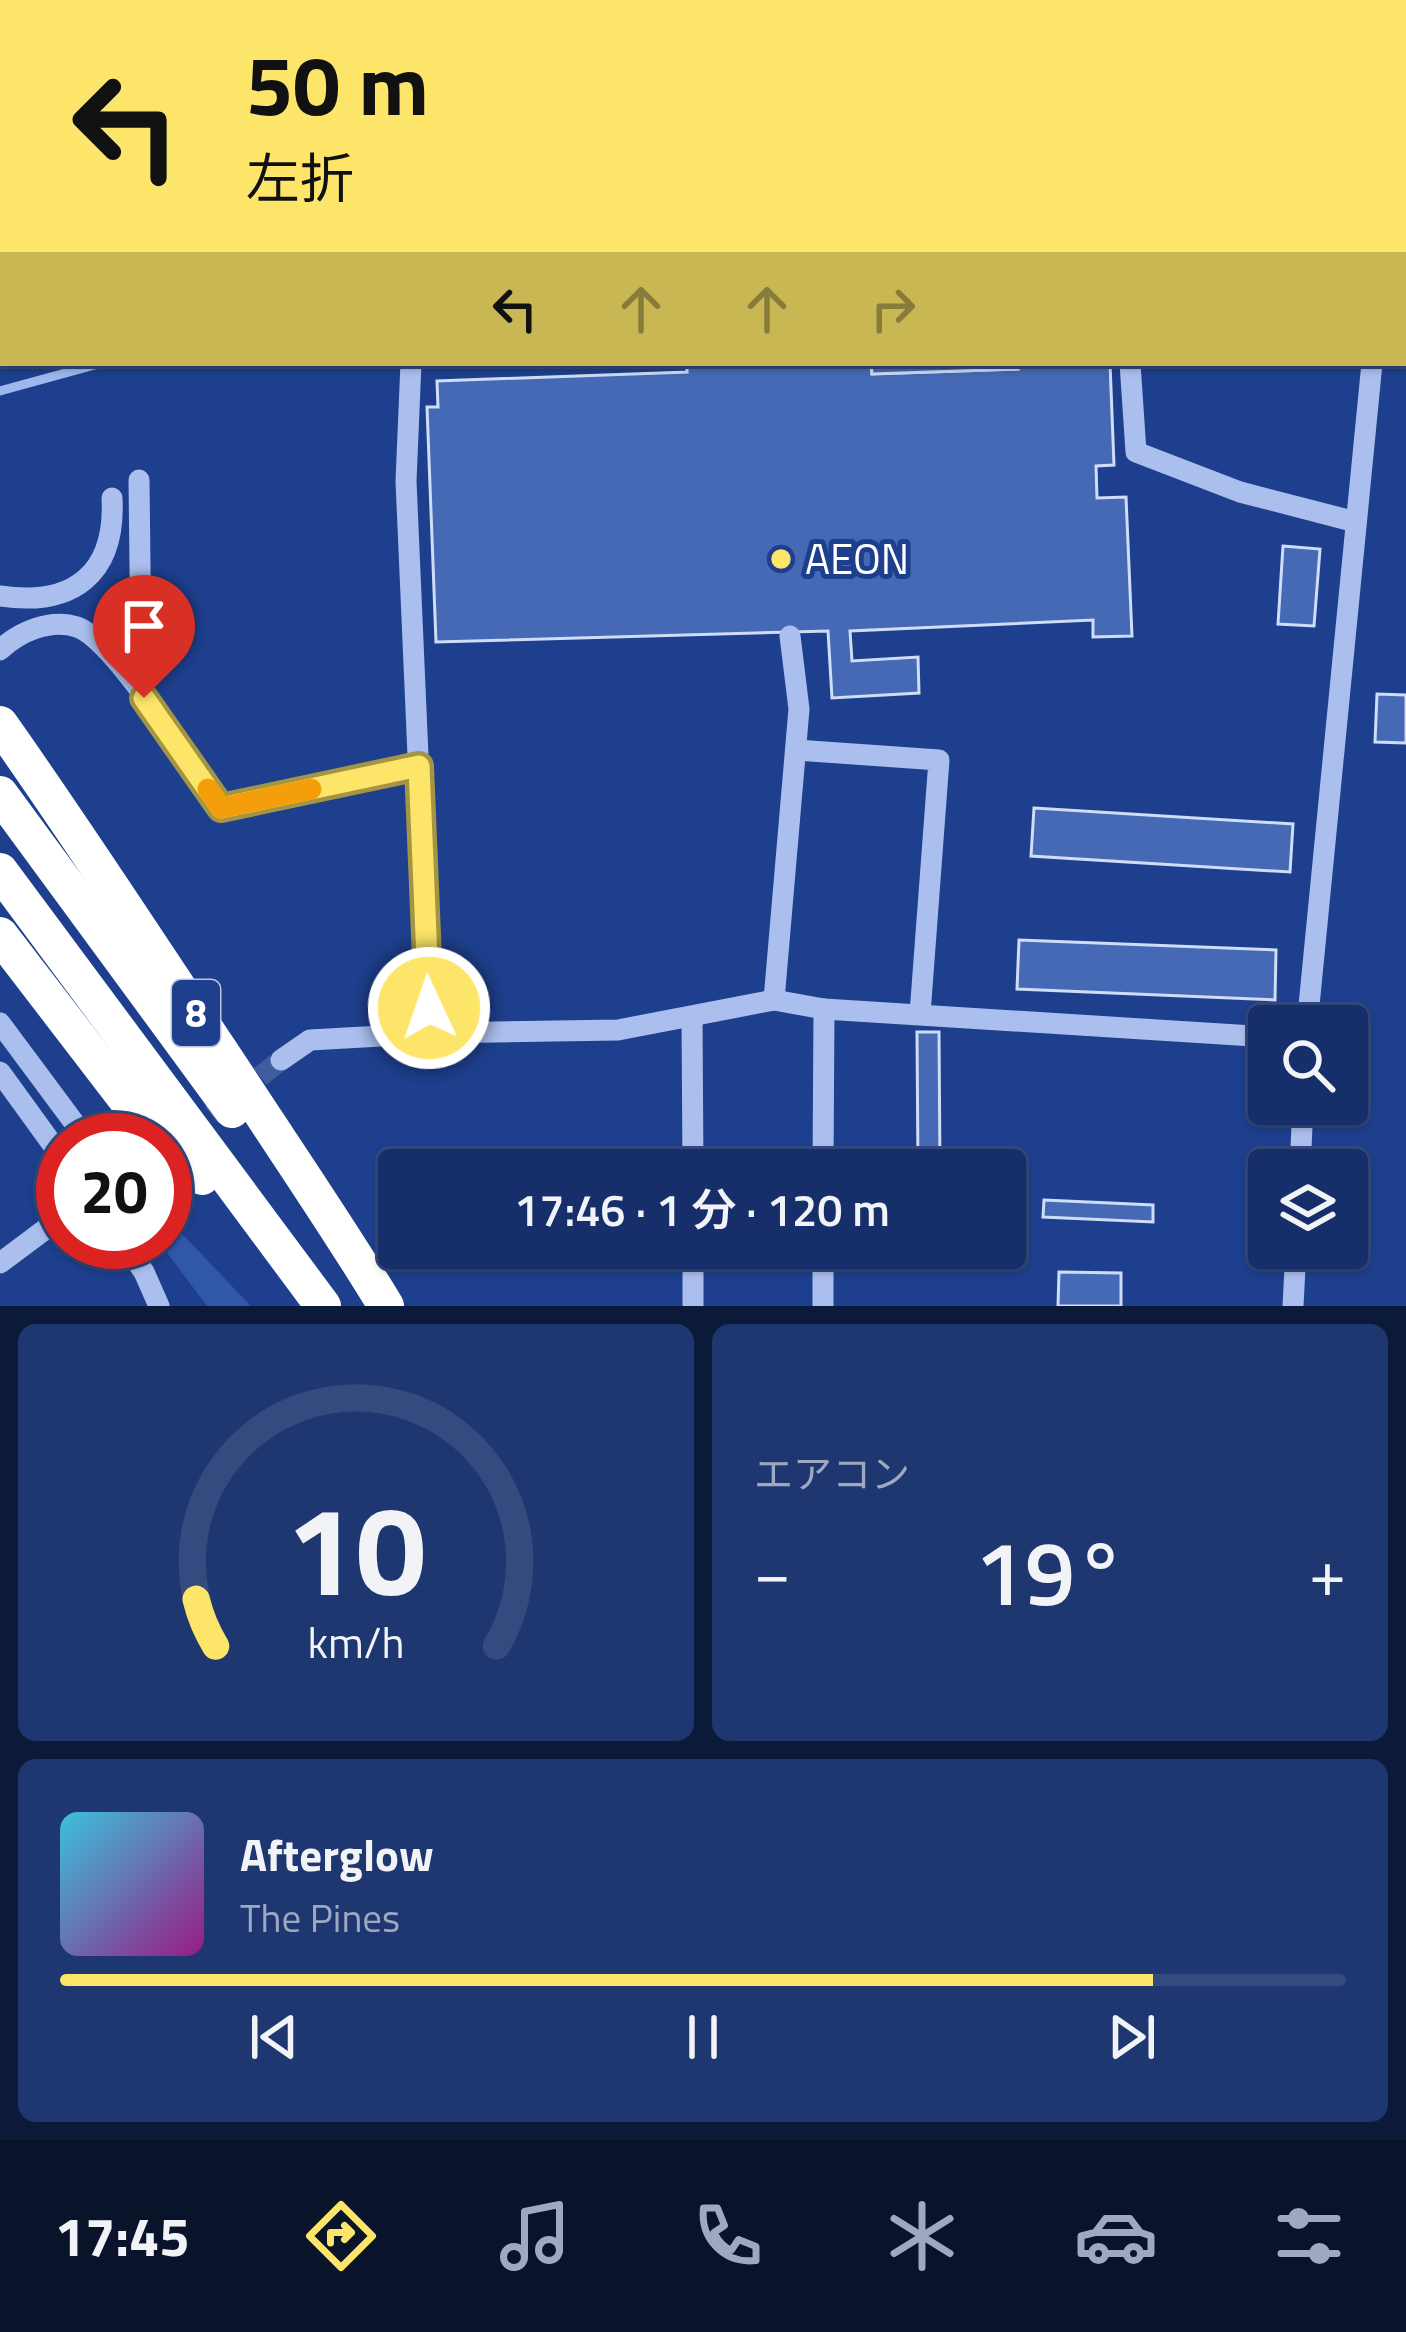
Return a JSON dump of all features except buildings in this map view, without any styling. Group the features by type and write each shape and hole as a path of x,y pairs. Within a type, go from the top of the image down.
{"highway":[{"name":"8","path":"0,724 307,1177 386,1306"},
{"name":"8","path":"0,794 224,1100 386,1306"},
{"name":"8","path":"0,871 323,1306"},
{"name":"8","path":"0,934 129,1103 297,1273"}],"street":[{"path":"411,366 406,481 429,1008 434,1033"},
{"path":"1130,366 1136,452 1240,492 1356,522"},
{"path":"1309,1005 1372,366"},
{"path":"139,480 141,651"},
{"path":"0,596 22,599 72,593 96,568 114,523 112,498"},
{"path":"0,650 12,639 43,626 79,627 118,662 221,808 419,766"},
{"path":"774,1000 799,709 790,636"},
{"path":"796,750 939,760 920,1014"},
{"path":"280,1060 310,1040 618,1030 774,1000 824,1009 1248,1036"},
{"path":"824,1009 824,1149"},
{"path":"692,1018 693,1149"},
{"path":"0,1023 67,1113"},
{"path":"0,1072 36,1122"},
{"path":"0,1263 36,1236"},
{"path":"142,1269 159,1306"},
{"path":"693,1269 693,1306"},
{"path":"823,1269 823,1306"},
{"path":"1293,1306 1295,1269"}],"shaded area":[{"path":"192,1245 250,1306 207,1306 179,1269 192,1269"}],"waterway":[{"path":"0,391 91,366"}],"tunnel":[{"path":"192,1130 281,1060"}],"slow traffic":[{"path":"208,789 221,808 311,789"}],"place":[{"name":"AEON","path":"781,559"}],"route":[{"path":"144,698 221,808 419,766 429,1008"}]}
